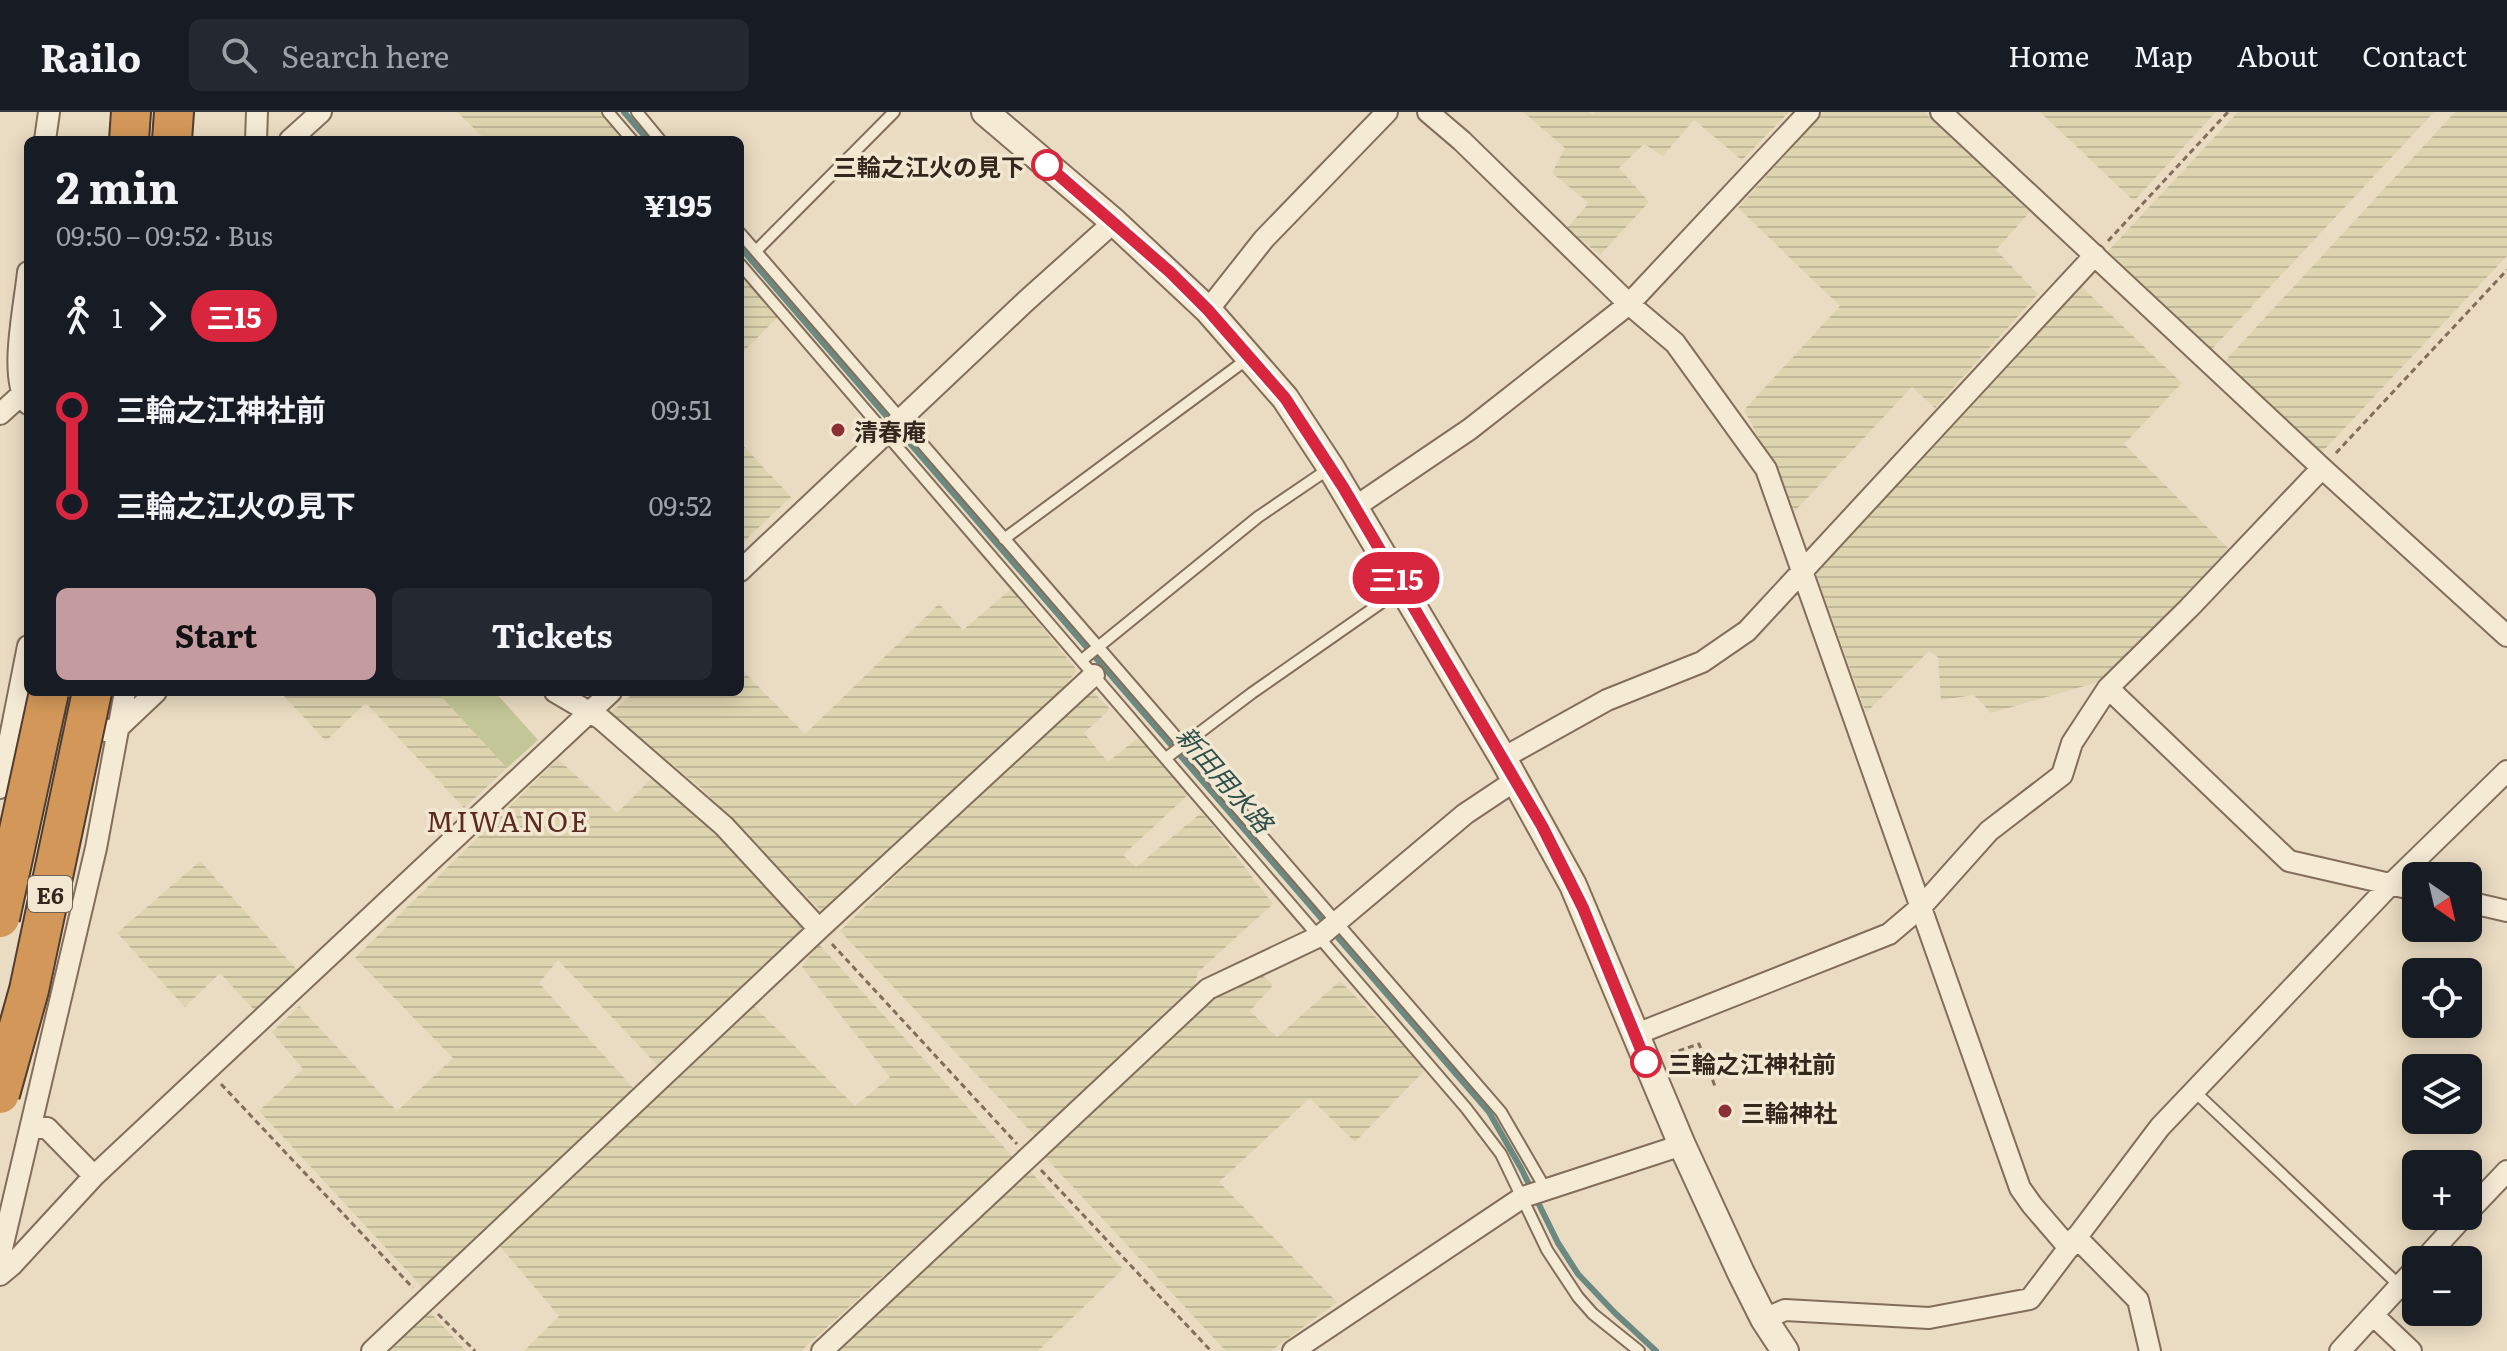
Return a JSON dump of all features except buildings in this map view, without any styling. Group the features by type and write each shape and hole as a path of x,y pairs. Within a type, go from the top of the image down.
{"highway":[{"path":"129,136 131,112"},
{"path":"172,136 174,112"},
{"name":"E6","path":"0,918 48,696"},
{"name":"E6","path":"0,1094 29,990 91,696"}],"street":[{"path":"46,136 49,112"},
{"path":"256,136 257,112"},
{"path":"294,136 321,112"},
{"path":"985,112 1114,222 1208,310 1285,398 1331,468 1509,769 1573,885 1682,1145 1764,1319 1785,1351"},
{"path":"1208,310 1264,239 1387,112"},
{"path":"1428,112 1462,141 1629,304 1675,343 1766,469 2020,1188 2073,1242 2138,1300 2150,1351"},
{"path":"1355,507 1470,429 1629,304 1809,112"},
{"path":"1941,112 2322,468 2507,636"},
{"path":"744,567 1114,222"},
{"path":"822,1351 1208,989 1320,936 1465,814 1509,769 1607,700 1702,662 1747,631 2095,255"},
{"path":"24,312 18,373 24,396"},
{"path":"0,414 24,401"},
{"path":"1634,1035 1889,934 1922,906 1989,831 2062,775 2072,743 2108,688 2322,468"},
{"path":"0,788 24,666"},
{"path":"372,1351 819,929 1088,667"},
{"path":"2108,688 2289,861 2402,887"},
{"path":"0,1257 96,848 124,696"},
{"path":"14,717 106,731 119,727 152,696"},
{"path":"562,696 590,711 724,826 819,929"},
{"path":"0,1275 94,1176 607,696"},
{"path":"1764,1319 1785,1310 1929,1318 2030,1299 2160,1127 2390,885 2507,771"},
{"path":"2482,905 2507,911"},
{"path":"0,1058 44,1070"},
{"path":"31,1126 47,1128 94,1176"},
{"path":"1293,1351 1523,1197 1682,1145"},
{"path":"2482,1197 2507,1171"},
{"path":"2437,1246 2451,1230"},
{"path":"2340,1351 2402,1284"},
{"path":"2373,1315 2411,1351"}],"lane":[{"path":"608,112 629,136"},
{"path":"756,251 894,112"},
{"path":"644,114 658,136"},
{"path":"744,238 1088,667 1475,1119 1501,1154 1547,1250 1578,1297 1593,1314 1639,1351"},
{"path":"744,268 1004,539 1099,645 1501,1112 1545,1188"},
{"path":"1004,539 1250,356"},
{"path":"1088,667 1099,645 1258,517 1331,468"},
{"path":"1166,758 1402,589"},
{"path":"1237,839 1254,826"},
{"path":"2194,1091 2400,1286"}],"path":[{"path":"2095,255 2228,112"},
{"path":"2322,468 2507,270"},
{"path":"819,929 1211,1351"},
{"path":"1646,1062 1699,1044 1716,1089"},
{"path":"209,1071 475,1351"}],"shaded area":[{"path":"457,112 600,112 621,136 482,136"},
{"path":"1523,112 1589,112 1593,115 1596,112 1789,112 1742,160 1694,120 1663,156 1644,144 1619,168 1649,202 1600,255 1567,228 1589,203 1552,173 1565,148"},
{"path":"1824,112 1924,112 2030,212 1996,250 2038,294 1935,408 1912,387 1794,512 1744,410 1840,306 1738,208"},
{"path":"2040,112 2216,112 2134,201"},
{"path":"2238,112 2434,112 2212,349 2108,251"},
{"path":"2455,112 2507,112 2507,256 2322,452 2225,361"},
{"path":"744,274 780,315 744,351"},
{"path":"2082,287 2182,383 2124,444 2230,550 2112,678 1991,713 1974,695 1941,700 1938,657 1929,651 1866,713 1813,566"},
{"path":"744,446 791,497 744,541"},
{"path":"1011,589 1077,670 1052,703 821,911 702,789 610,713 630,696 744,696 744,672 805,734 939,604 963,630"},
{"path":"1088,687 1110,709 1084,733 1108,762 1140,736 1189,794 1123,855 1136,867 1202,812 1273,904 1198,972 1195,985 1036,1137 840,931"},
{"path":"284,696 441,696 507,768 464,808 366,703 326,741"},
{"path":"558,759 617,813 653,777 723,835 803,928 657,1065 558,960 539,983 636,1091 425,1290 259,1111 303,1069 272,1032 299,1006 397,1111 453,1058 355,958"},
{"path":"200,861 298,971 255,1011 220,973 185,1007 117,933"},
{"path":"818,943 1013,1157 801,1351 524,1351 559,1316 497,1243 753,1005 855,1106 890,1077 802,967"},
{"path":"1263,976 1273,985 1250,1011 1277,1037 1340,981 1427,1068 1355,1142 1310,1098 1219,1182 1337,1302 1271,1351 1226,1351 1045,1157 1226,980"},
{"path":"1030,1171 1123,1269 1038,1351 837,1351"},
{"path":"427,1309 466,1351 382,1351"}],"green space":[{"path":"441,696 499,696 538,740 507,768"}],"waterway":[{"name":"新田用水路","path":"624,112 645,136"},
{"name":"新田用水路","path":"744,252 1489,1112 1558,1243 1578,1274 1656,1351"}],"bus line":[{"name":"三15","path":"1047,165 1170,272 1250,356 1285,398 1343,487 1542,826 1573,885 1646,1062"}],"place":[{"name":"三輪之江火の見下","path":"1047,165"},
{"name":"清春庵","path":"838,430"},
{"name":"三輪之江神社前","path":"1646,1062"},
{"name":"三輪神社","path":"1725,1111"}],"district":[{"name":"MIWANOE","path":"508,820"}]}
